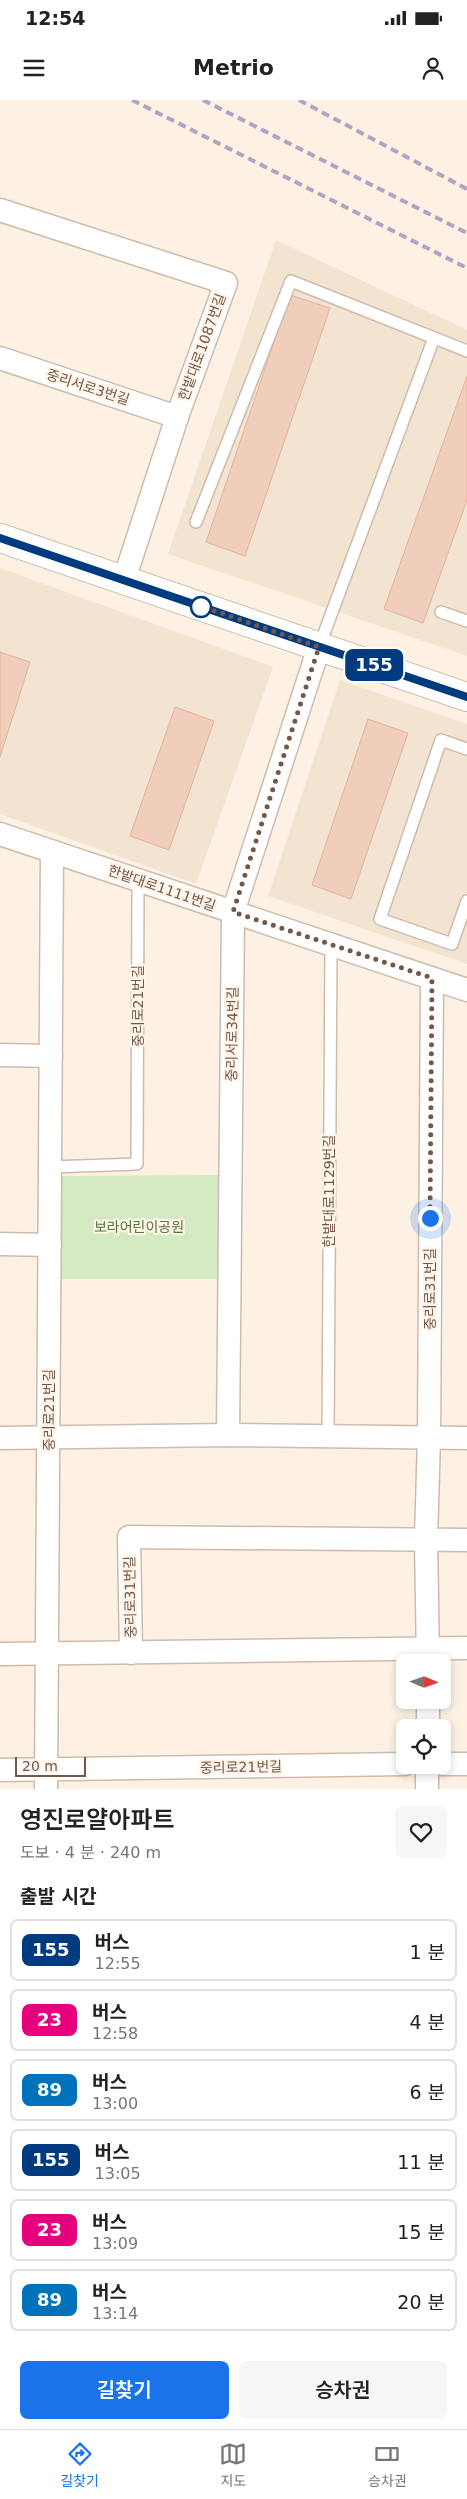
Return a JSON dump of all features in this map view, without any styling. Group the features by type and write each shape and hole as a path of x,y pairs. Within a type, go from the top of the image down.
{"main road":[{"path":"0,538 467,697"}],"street":[{"name":"한밭대로1087번길","path":"0,210 226,283 177,417 124,580"},
{"name":"중리서로3번길","path":"0,358 177,417"},
{"name":"중리서로34번길","path":"228,1436 233,912 319,647"},
{"name":"한밭대로1111번길","path":"0,834 467,990"},
{"name":"중리로21번길","path":"52,852 46,1780 396,1764"},
{"name":"중리로31번길","path":"428,1654 426,1539 429,1438 432,978"},
{"path":"0,1055 51,1056"},
{"path":"0,1244 50,1245"},
{"path":"0,1438 228,1436 467,1438"},
{"name":"중리로31번길","path":"131,1653 129,1537 467,1540"},
{"path":"434,1654 467,1648"},
{"path":"0,1654 396,1655"},
{"path":"451,1764 467,1764"},
{"path":"0,1770 46,1780"},
{"path":"427,1774 427,1789"}],"lane":[{"path":"196,522 291,281 467,351"},
{"path":"319,647 434,338"},
{"path":"441,612 467,621"},
{"path":"467,749 440,740 380,919 452,944 467,901"},
{"name":"중리로21번길","path":"50,1167 137,1164 138,880"},
{"name":"한밭대로1129번길","path":"328,1437 331,945"}],"shaded area":[{"path":"276,240 467,330 467,656 168,554"},
{"path":"0,568 273,667 196,884 0,814"},
{"path":"340,680 467,724 467,964 268,896"}],"green space":[{"name":"보라어린이공원","path":"221,1175 221,1279 58,1279 58,1176"}],"building":[{"path":"290,295 330,308 245,556 206,542"},
{"path":"467,376 467,500 423,623 384,609"},
{"path":"0,652 30,662 0,757"},
{"path":"175,707 214,721 169,850 130,836"},
{"path":"368,719 408,733 351,899 312,885"}],"railway":[{"path":"132,100 467,268"},
{"path":"203,100 467,233"},
{"path":"299,100 467,189"}],"bus line":[{"name":"155","path":"0,538 467,697"}],"route":[{"path":"201,607 195,604 319,647 233,912 432,978 430,1218"}]}
